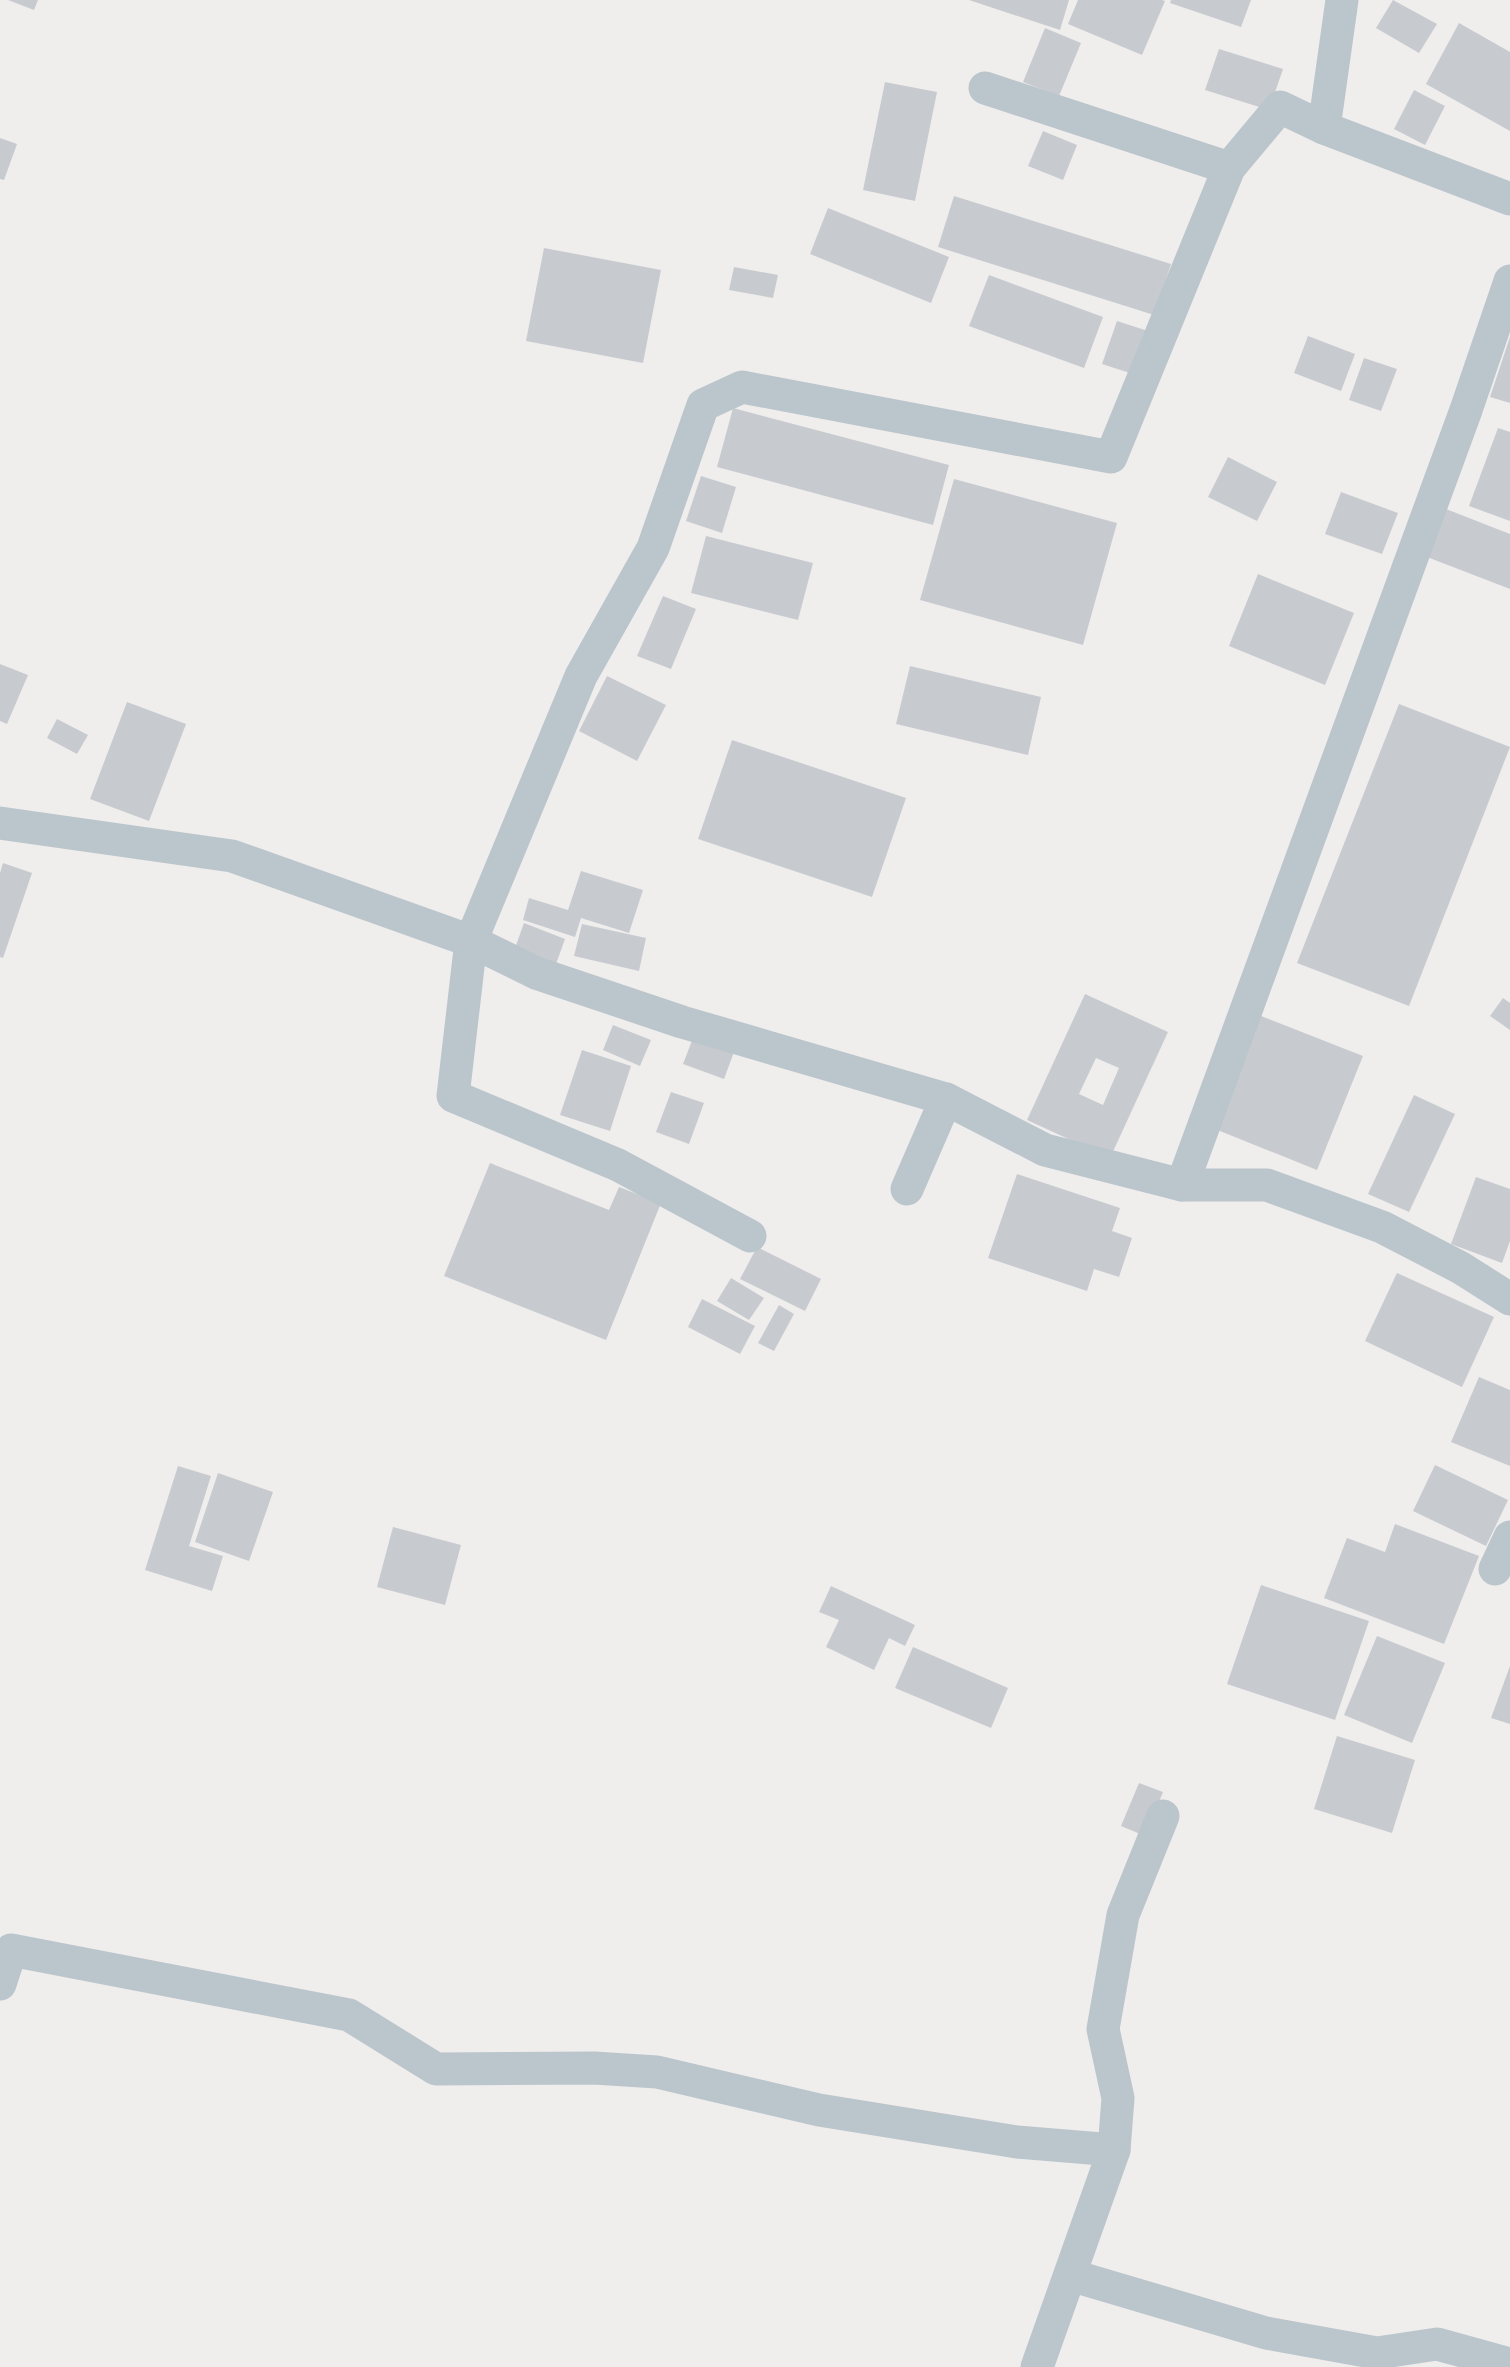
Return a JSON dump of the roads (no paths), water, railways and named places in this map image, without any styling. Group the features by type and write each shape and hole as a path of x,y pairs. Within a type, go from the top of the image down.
{"street":[{"path":"1324,128 1342,0"},
{"path":"985,88 1229,168"},
{"path":"750,1236 618,1165 453,1096 471,941 581,676 653,548 703,405 742,387 1112,457 1229,168 1280,107 1324,128 1510,199"},
{"path":"1182,1185 1466,410 1510,281"},
{"path":"0,823 232,856 471,941 536,973 682,1022 946,1099 1045,1150 1182,1185 1267,1185 1382,1227 1461,1268 1510,1299"},
{"path":"907,1189 946,1099"},
{"path":"1495,1569 1510,1537"},
{"path":"1037,2367 1114,2150 1118,2098 1103,2029 1123,1915 1163,1816"},
{"path":"0,1984 11,1950 349,2015 436,2069 594,2067 657,2072 819,2110 1017,2142 1114,2150"},
{"path":"1070,2274 1266,2333 1377,2353 1437,2344 1510,2364"}]}
